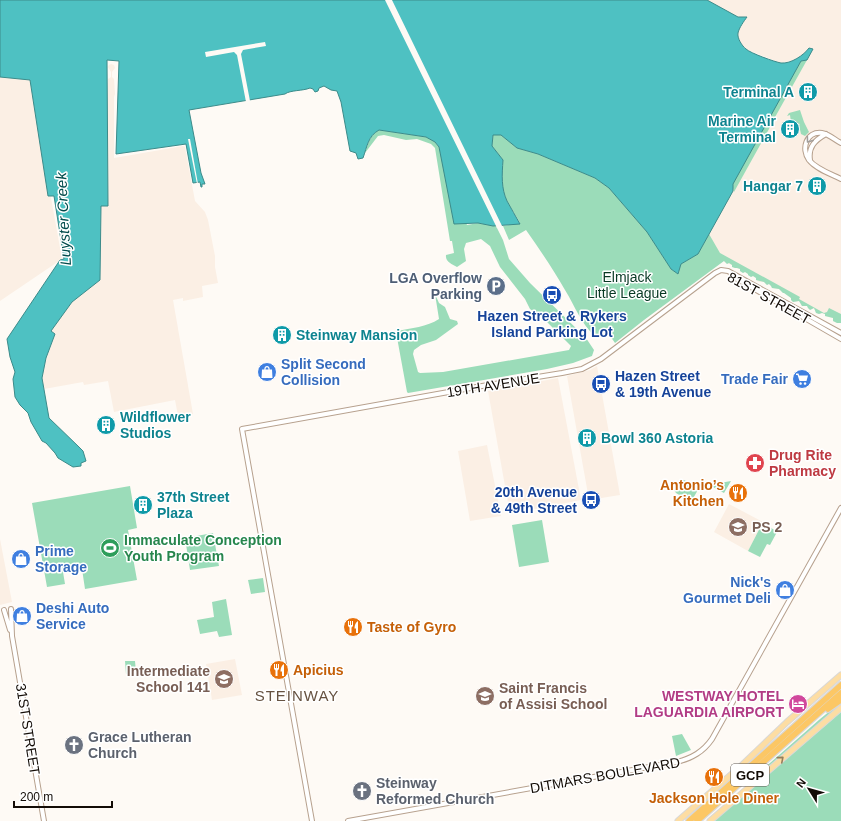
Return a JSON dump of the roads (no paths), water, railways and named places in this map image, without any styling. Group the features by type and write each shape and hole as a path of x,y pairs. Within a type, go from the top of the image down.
{"highway":[{"path":"807,715 827,692 841,680"},
{"name":"GCP","path":"689,821 841,685"},
{"name":"GCP","path":"697,821 841,694"},
{"path":"802,728 841,700"}],"main road":[{"path":"678,821 841,675"},
{"path":"710,821 841,708"}],"street":[{"path":"841,144 826,134 815,134 806,141 805,152 811,162 841,179"},
{"path":"811,162 810,155 813,145 816,140 826,134"},
{"name":"81ST STREET","path":"715,273 721,270 728,271 841,333"},
{"name":"81ST STREET","path":"715,273 728,274 841,339"},
{"name":"19TH AVENUE","path":"312,821 242,429 482,386 547,376 582,368 601,359 715,273"},
{"name":"DITMARS BOULEVARD","path":"348,821 677,762 697,754 712,739 841,508"},
{"name":"31ST STREET","path":"11,609 12,636"},
{"name":"31ST STREET","path":"4,610 12,636 44,821"}],"water":[{"name":"Luyster Creek","path":"0,0 707,0 738,17 747,17 740,27 738,35 743,46 752,53 774,61 785,63 797,58 809,48 813,49 807,60 801,61 733,184 733,191 698,254 681,264 678,274 671,269 647,232 609,188 595,178 538,154 517,148 501,135 493,135 492,146 503,160 502,176 504,191 507,201 520,224 493,226 478,223 454,224 439,147 435,142 426,137 379,130 372,135 363,158 358,159 356,153 350,151 341,102 337,91 331,90 324,86 315,92 310,88 285,94 189,110 201,173 205,184 202,184 201,187 200,182 193,183 186,144 116,154 119,61 107,60 108,206 101,206 100,280 72,302 51,331 55,334 46,358 42,378 49,418 83,451 86,461 81,463 81,466 73,467 58,458 46,443 42,441 31,422 28,413 15,397 13,379 15,372 10,357 7,339 60,260 64,259 54,196 48,196 30,80 0,77"}],"place":[{"name":"Terminal A","path":"808,92"},
{"name":"Marine Air Terminal","path":"790,129"},
{"name":"Hangar 7","path":"817,186"},
{"name":"LGA Overflow Parking","path":"496,286"},
{"name":"Hazen Street & Rykers Island Parking Lot","path":"552,295"},
{"name":"Steinway Mansion","path":"282,335"},
{"name":"Split Second Collision","path":"267,372"},
{"name":"Trade Fair","path":"802,379"},
{"name":"Hazen Street & 19th Avenue","path":"601,384"},
{"name":"Wildflower Studios","path":"106,425"},
{"name":"Bowl 360 Astoria","path":"587,438"},
{"name":"Drug Rite Pharmacy","path":"755,463"},
{"name":"Antonio’s Kitchen","path":"738,493"},
{"name":"20th Avenue & 49th Street","path":"591,500"},
{"name":"37th Street Plaza","path":"143,505"},
{"name":"PS 2","path":"738,527"},
{"name":"Immaculate Conception Youth Program","path":"110,548"},
{"name":"Prime Storage","path":"21,559"},
{"name":"Nick's Gourmet Deli","path":"785,590"},
{"name":"Deshi Auto Service","path":"22,616"},
{"name":"Taste of Gyro","path":"353,627"},
{"name":"Apicius","path":"279,670"},
{"name":"Intermediate School 141","path":"224,679"},
{"name":"Saint Francis of Assisi School","path":"485,696"},
{"name":"WESTWAY HOTEL LAGUARDIA AIRPORT","path":"798,704"},
{"name":"Grace Lutheran Church","path":"74,745"},
{"name":"Jackson Hole Diner","path":"714,777"},
{"name":"Steinway Reformed Church","path":"362,791"}],"district":[{"name":"STEINWAY","path":"297,695"}],"park label":[{"name":"Elmjack Little League","path":"627,286"}]}
